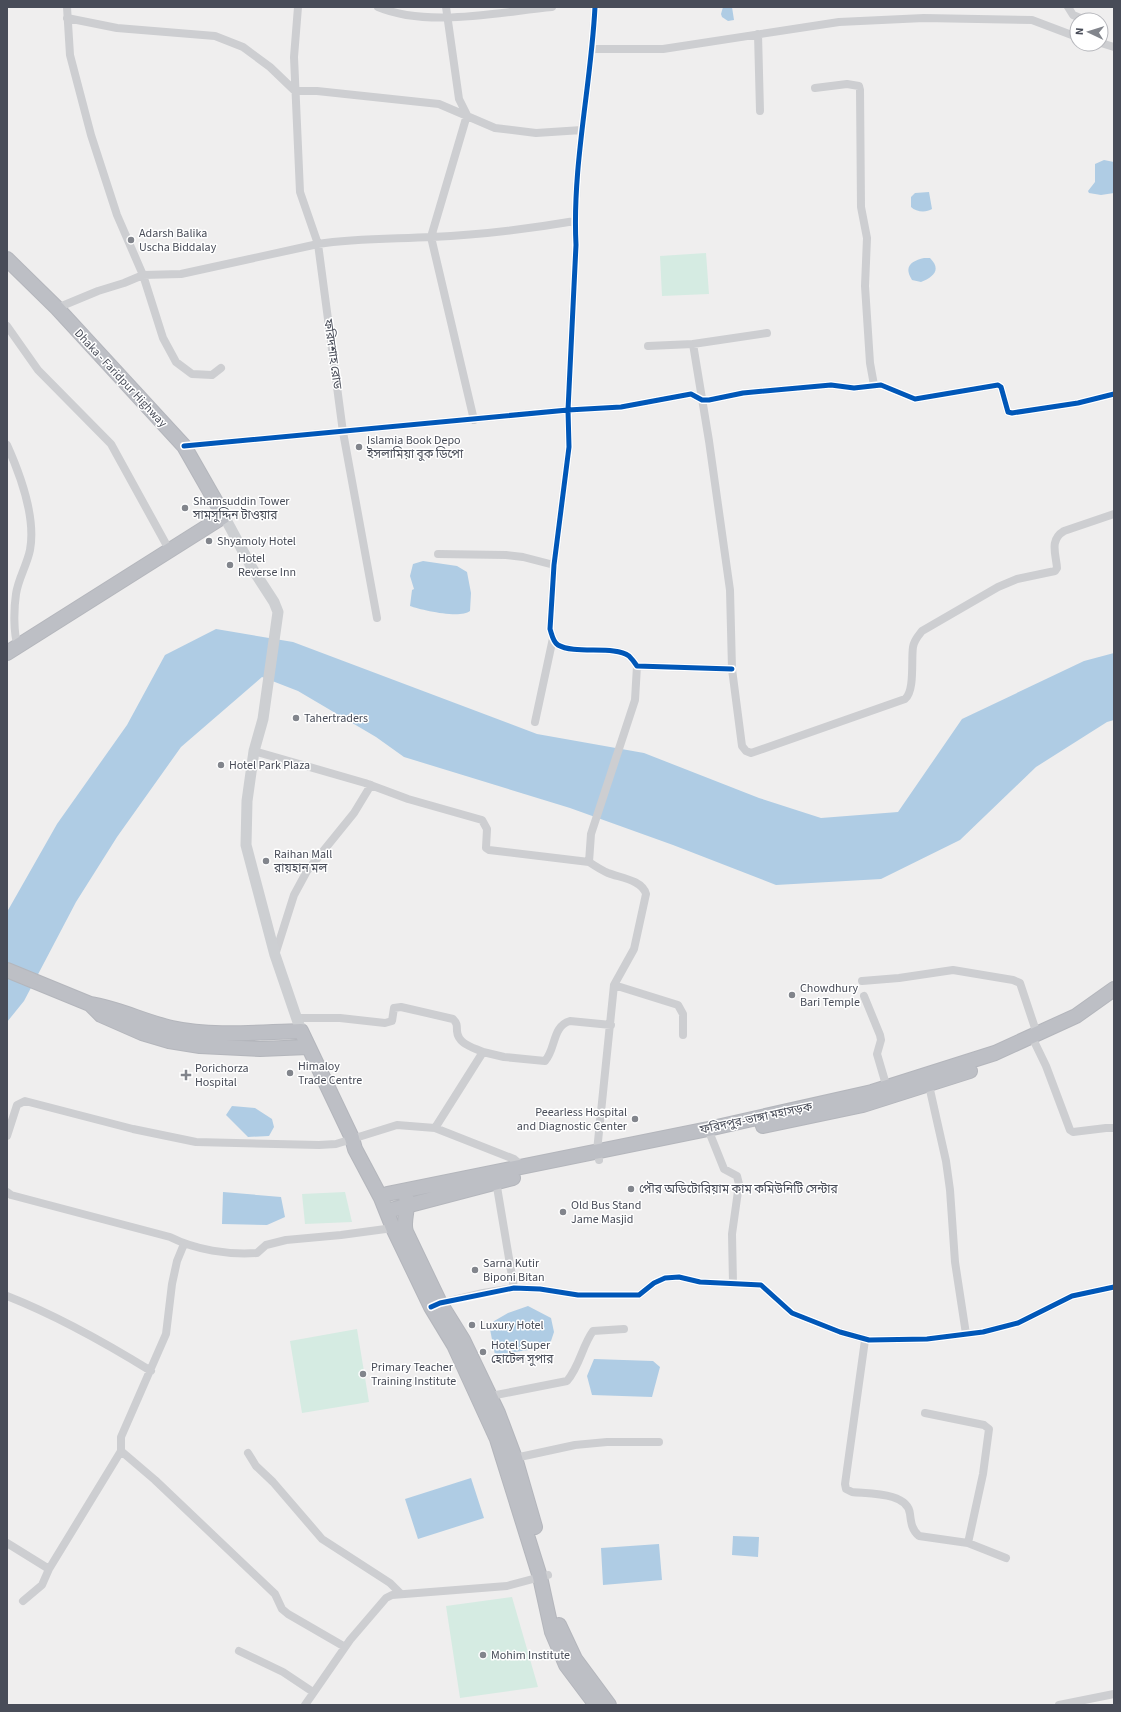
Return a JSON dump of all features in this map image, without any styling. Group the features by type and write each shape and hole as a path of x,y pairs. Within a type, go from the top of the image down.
{"highway":[{"name":"Dhaka - Faridpur Highway","path":"7,259 57,308 184,446 222,512"},
{"path":"12,645 166,544 222,512"},
{"path":"12,645 222,512"},
{"path":"7,970 67,993 90,1004 102,1015 142,1032 169,1041 200,1046 260,1049 308,1046"},
{"name":"ফরিদপুর-ভাঙ্গা মহাসড়ক","path":"1034,1041 1076,1016 1114,989"},
{"name":"ফরিদপুর-ভাঙ্গা মহাসড়ক","path":"470,1182 496,1181 598,1155 861,1100 927,1080 1080,1024 1114,1001"},
{"path":"90,1004 104,1006 172,1028 200,1032 299,1024 352,1138 355,1149 384,1204 393,1228 436,1305 463,1340 491,1396 515,1458 544,1576 552,1632 566,1665 596,1705"},
{"name":"ফরিদপুর-ভাঙ্গা মহাসড়ক","path":"861,1100 887,1088 927,1080"},
{"path":"352,1138 361,1145 381,1183 405,1198 404,1227 436,1305 497,1438 561,1630 575,1659 609,1705"},
{"name":"ফরিদপুর-ভাঙ্গা মহাসড়ক","path":"384,1204 470,1182 522,1166 598,1155"}],"main road":[{"path":"222,512 252,568 274,602 278,612 263,719 254,751 247,801 246,845 275,955 299,1024"}],"street":[{"path":"67,7 70,55 91,135 117,215 143,275 163,338 176,362 192,374 212,375 221,368"},
{"name":"ফরিদশাহ রোড","path":"298,7 294,57 300,192 318,244 344,432 377,618"},
{"path":"378,7 386,10 425,17 552,7"},
{"path":"446,7 459,99 467,115 431,237 474,420"},
{"path":"589,862 591,834 635,700 637,666 628,656 617,652 566,648 557,645 550,629 554,565 569,447 568,410 576,244 575,221 582,130 593,49 594,7"},
{"path":"67,18 117,28 215,36 243,47 270,67 295,90 439,104 495,128 536,133 582,130"},
{"path":"593,49 663,49 839,22 970,18 1032,20 1069,34"},
{"path":"758,34 760,111"},
{"path":"815,88 846,84 859,86 860,90 861,207 866,238 865,286 870,363 874,385"},
{"path":"57,308 143,275 181,274 341,240 431,237 523,228 575,221"},
{"path":"7,326 38,370 111,444 166,544"},
{"path":"648,346 693,344 767,333"},
{"path":"693,344 730,590 732,669 742,746 746,751 751,753 905,698 908,696 911,687 913,646 922,631 998,587 1017,579 1055,571 1057,568 1054,543 1058,535 1064,531 1114,514"},
{"path":"184,446 568,410 621,407 691,394 702,400 749,392 831,385 854,388 881,385 915,399 998,385 1001,387 1008,412 1012,413 1078,403 1114,394"},
{"path":"7,446 18,469 31,523 30,549 16,594 12,645"},
{"path":"438,554 506,555 523,557 554,565"},
{"path":"535,722 553,638"},
{"path":"637,666 732,669"},
{"path":"254,751 371,786 408,799 482,820 487,829 486,848 489,850 589,862 607,872 640,884 645,888 646,894 634,949 614,985 598,1155"},
{"path":"275,955 294,895 307,871 354,813 371,786"},
{"path":"862,981 899,978 953,970 1013,980 1020,983 1029,1006 1035,1028 1034,1041 1070,1130 1073,1132 1114,1128"},
{"path":"614,985 678,1005 684,1014 683,1035"},
{"path":"864,996 880,1034 881,1040 877,1054 887,1088"},
{"path":"299,1024 340,1018 385,1023 392,1021 394,1008 401,1007 453,1019 456,1022 459,1038 462,1042 483,1052 504,1058 544,1062 550,1054 560,1027 564,1023 570,1021 611,1025"},
{"path":"435,1128 483,1052"},
{"path":"927,1080 947,1168 955,1256 966,1334"},
{"path":"7,1136 17,1105 25,1101 110,1123 196,1142 319,1145 336,1144 397,1125 435,1128 514,1159 522,1166"},
{"path":"710,1132 724,1169 737,1176 739,1184 732,1234 734,1283"},
{"path":"496,1181 514,1288"},
{"path":"7,1192 11,1195 170,1237 184,1244 227,1252 257,1253 266,1245 286,1240 341,1236 393,1228"},
{"path":"23,1601 42,1585 49,1569 121,1451 121,1437 166,1334 176,1261 184,1244"},
{"path":"436,1305 483,1293 514,1288 540,1289 578,1295 639,1295 654,1283 665,1278 679,1277 700,1282 761,1285 792,1313 865,1340 927,1339 983,1332 1018,1322 1072,1296 1114,1287"},
{"path":"7,1296 43,1310 106,1343 151,1371"},
{"path":"491,1396 567,1381 576,1371 589,1337 593,1331 624,1329"},
{"path":"865,1340 845,1484 846,1489 852,1492 899,1498 908,1508 910,1512 910,1522 915,1533 919,1536 968,1542 1006,1558"},
{"path":"925,1413 984,1425 989,1429 983,1474 968,1542"},
{"path":"515,1458 576,1446 607,1442 658,1442"},
{"path":"121,1451 156,1480 275,1594 282,1609 345,1647"},
{"path":"248,1453 256,1466 273,1482 322,1539 390,1583 400,1593"},
{"path":"7,1543 49,1569"},
{"path":"305,1705 345,1647 386,1598 400,1593 473,1590 507,1586 544,1576"},
{"path":"239,1651 283,1672 314,1692"},
{"path":"1059,1705 1114,1694"}],"green space":[{"path":"706,253 709,294 662,296 660,256"},
{"path":"345,1192 352,1222 305,1224 302,1194"},
{"path":"357,1329 369,1402 302,1413 290,1341"},
{"path":"512,1597 538,1687 460,1698 446,1606"}],"water":[{"path":"723,7 732,7 734,20 728,21 722,17 721,14"},
{"path":"1104,160 1114,162 1114,193 1101,195 1089,193 1088,191 1095,182 1095,164"},
{"path":"929,192 932,209 921,211 911,207 911,197 915,193"},
{"path":"924,258 930,258 934,262 936,270 929,278 921,282 912,280 908,271 910,265"},
{"path":"423,561 457,566 467,572 471,593 470,611 465,613 450,614 423,610 410,606 412,590 414,589 410,576 413,564"},
{"path":"216,629 293,642 537,734 644,753 759,798 821,818 898,812 962,719 1084,661 1114,653 1114,720 1107,722 1036,767 960,840 881,879 776,885 673,845 570,808 404,757 376,737 298,691 262,677 181,747 117,837 76,902 24,1001 7,1022 7,912 57,824 127,725 165,655"},
{"path":"232,1106 255,1108 272,1119 274,1127 269,1136 248,1137 226,1115"},
{"path":"223,1192 281,1197 285,1217 267,1225 222,1224"},
{"path":"528,1306 551,1318 554,1332 549,1347 495,1355 489,1324 508,1313"},
{"path":"594,1359 653,1361 660,1367 652,1397 592,1395 587,1376"},
{"path":"471,1478 484,1518 418,1539 405,1499"},
{"path":"733,1536 759,1537 758,1557 732,1555"},
{"path":"659,1544 662,1580 603,1585 601,1548"}],"cycle path":[{"path":"184,446 568,410 579,155 590,66 595,7"},
{"path":"732,669 637,666 629,656 622,653 604,650 565,648 555,642 550,629 554,565 569,447 568,410 621,407 691,394 702,400 709,400 743,393 831,385 854,388 881,385 915,399 998,385 1001,387 1008,412 1012,413 1078,403 1114,394"},
{"path":"431,1307 440,1303 514,1288 540,1289 578,1295 639,1295 654,1283 665,1278 679,1277 700,1282 761,1285 792,1313 840,1332 869,1340 927,1339 983,1332 1018,1323 1072,1296 1114,1287"}],"place":[{"name":"Adarsh Balika Uscha Biddalay","path":"131,240"},
{"name":"Islamia Book Depo ইসলামিয়া বুক ডিপো","path":"359,447"},
{"name":"Shamsuddin Tower সামসুদ্দিন টাওয়ার","path":"185,508"},
{"name":"Shyamoly Hotel","path":"209,541"},
{"name":"Hotel Reverse Inn","path":"230,565"},
{"name":"Tahertraders","path":"296,718"},
{"name":"Hotel Park Plaza","path":"221,765"},
{"name":"Raihan Mall রায়হান মল","path":"266,861"},
{"name":"Chowdhury Bari Temple","path":"792,995"},
{"name":"Himaloy Trade Centre","path":"290,1073"},
{"name":"Porichorza Hospital","path":"186,1075"},
{"name":"Peearless Hospital and Diagnostic Center","path":"635,1119"},
{"name":"পৌর অডিটোরিয়াম কাম কমিউনিটি সেন্টার","path":"631,1189"},
{"name":"Old Bus Stand Jame Masjid","path":"563,1212"},
{"name":"Sarna Kutir Biponi Bitan","path":"475,1270"},
{"name":"Luxury Hotel","path":"472,1325"},
{"name":"Hotel Super হোটেল সুপার","path":"483,1352"},
{"name":"Primary Teacher Training Institute","path":"363,1374"},
{"name":"Mohim Institute","path":"483,1655"}]}
